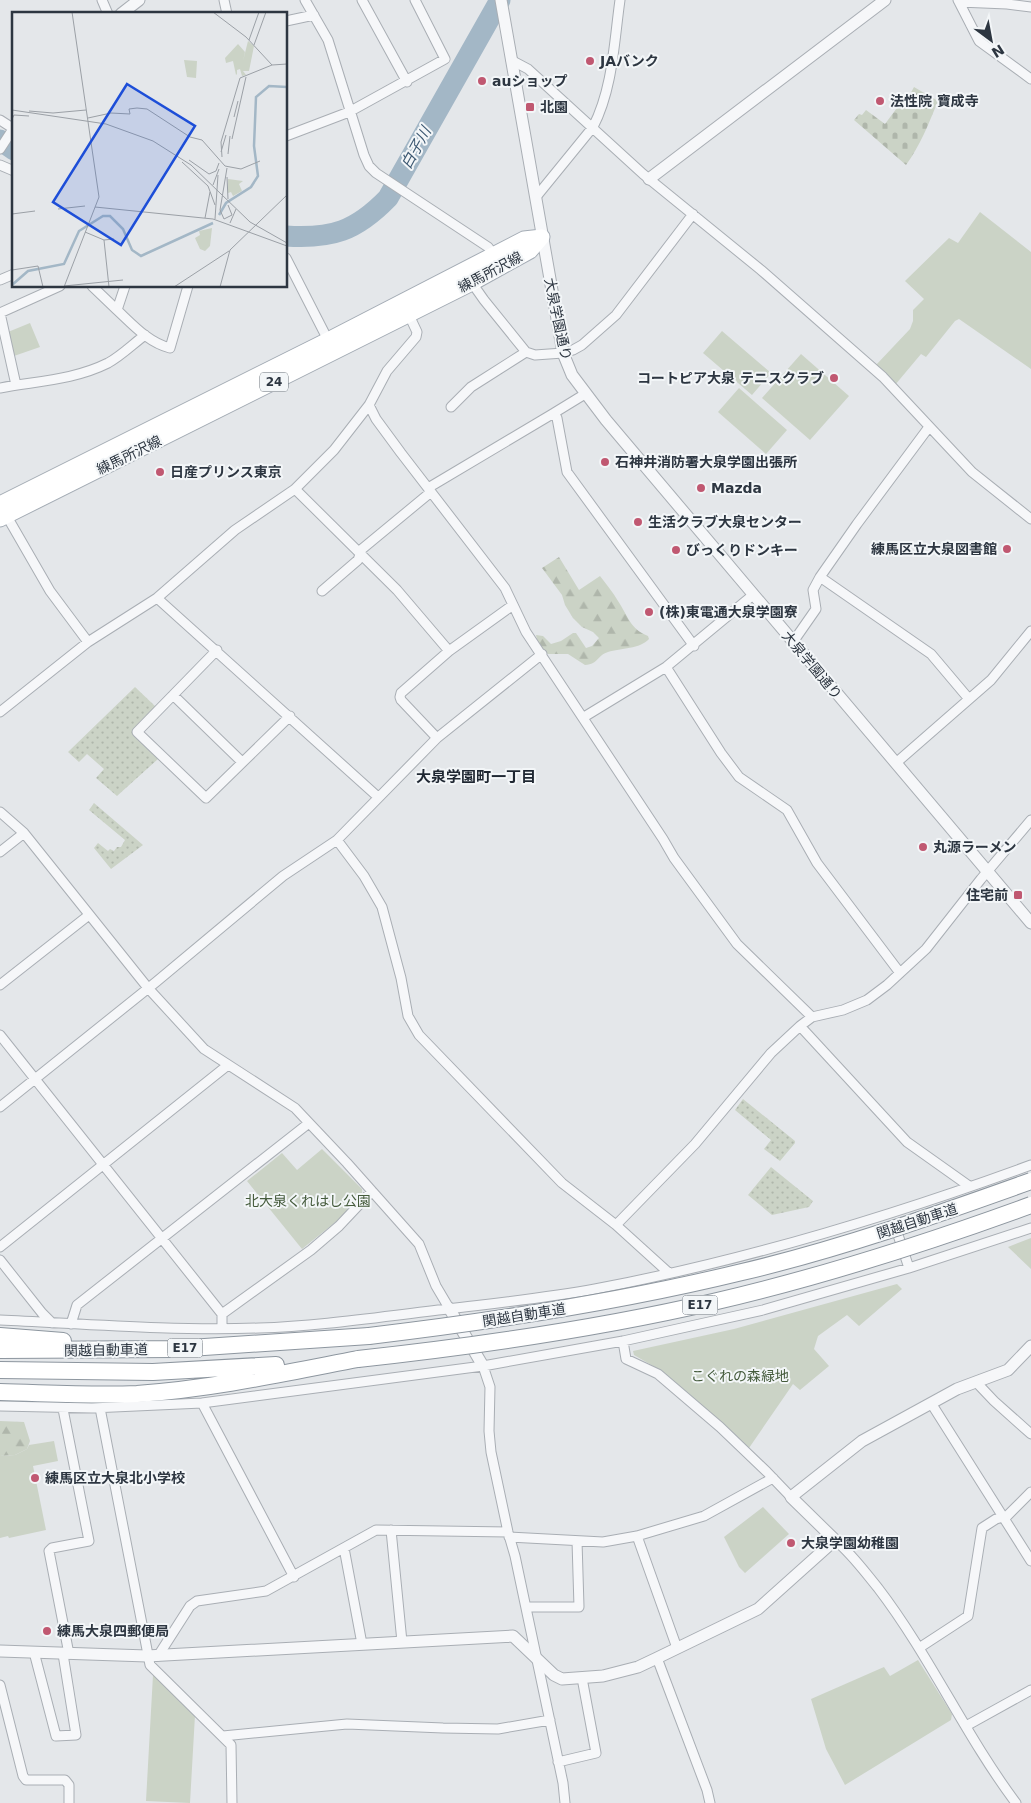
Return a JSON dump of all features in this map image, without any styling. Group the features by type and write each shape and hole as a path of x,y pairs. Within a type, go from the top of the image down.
{"highway":[{"name":"関越自動車道","path":"0,1350 155,1349 264,1344 370,1336 489,1321 569,1308 664,1290 744,1272 890,1230 1031,1181"},
{"name":"関越自動車道","path":"0,1370 153,1372 358,1360 510,1341 712,1302 844,1267 923,1243 1031,1205"},
{"path":"0,1336 59,1340 264,1344"},
{"path":"0,1392 137,1394 233,1382 358,1360"}],"main road":[{"name":"練馬所沢線","path":"2,513 328,340 524,239 542,237"},
{"name":"練馬所沢線","path":"2,513 409,316 530,251 542,237"}],"street":[{"path":"102,0 107,12"},
{"path":"124,12 139,0"},
{"path":"305,0 328,40 369,166 376,173 488,247 494,255"},
{"path":"362,0 407,82"},
{"path":"288,135 350,112 446,59 415,0"},
{"name":"大泉学園通り","path":"501,0 563,353 572,375 585,394 753,595 1031,924"},
{"path":"536,198 593,127 607,89 620,0"},
{"path":"649,179 885,0"},
{"path":"958,1 1031,7"},
{"path":"958,1 979,41 1031,79"},
{"path":"288,21 314,15"},
{"path":"511,60 528,69 649,179 761,270 884,377 972,472 1031,519"},
{"path":"0,120 12,131 0,150"},
{"path":"0,165 12,171"},
{"path":"472,283 526,352 535,355 563,353 578,348 616,315 693,214"},
{"path":"288,262 328,340"},
{"path":"0,280 12,275"},
{"path":"16,385 0,313 56,288"},
{"path":"94,288 145,336 162,346 170,348 187,288"},
{"path":"117,310 124,288"},
{"path":"0,712 88,642 157,598 235,530 295,490 334,450 369,405 387,371 416,337 417,332 409,316"},
{"path":"0,388 77,376 109,362 145,336"},
{"path":"451,407 471,387 526,352"},
{"path":"322,591 358,560 362,549 429,490 585,394"},
{"path":"369,405 376,419 505,588 526,632 584,717 674,858 737,944 812,1017"},
{"path":"554,413 557,418 567,472 694,646"},
{"path":"793,642 816,609 813,590 820,577 929,427"},
{"path":"295,490 397,590 449,651"},
{"path":"2,513 50,591 88,642"},
{"path":"820,577 888,622 931,654 969,699"},
{"path":"584,717 666,667 694,646 753,595"},
{"path":"157,598 217,650 378,797"},
{"path":"437,738 400,697 401,693 449,651 513,605"},
{"path":"896,763 991,680 1031,631"},
{"path":"217,650 137,732 206,798 290,716"},
{"path":"0,1108 283,876 337,840 437,738 542,654"},
{"path":"666,667 721,753 739,777 787,810 817,863 900,973"},
{"path":"173,696 242,762"},
{"path":"0,812 24,833 148,988 204,1049 295,1108 419,1244 436,1286 483,1366 490,1387 489,1431 491,1452 550,1720 565,1803"},
{"path":"616,1225 695,1144 771,1053 800,1026 812,1017 843,1010 867,1000 926,949 1031,820"},
{"path":"0,852 24,833"},
{"path":"337,840 364,876 382,907 401,978 408,1016 419,1035 562,1183 616,1225 669,1273"},
{"path":"0,985 89,915"},
{"path":"800,1026 907,1142 969,1186"},
{"path":"0,1035 222,1314 222,1328"},
{"path":"0,1247 228,1065"},
{"path":"71,1324 78,1305 309,1123"},
{"path":"0,1320 71,1324 260,1328 317,1324 584,1291 780,1246 934,1200 1031,1165"},
{"path":"222,1314 311,1250 339,1226 372,1191"},
{"path":"891,1213 909,1268"},
{"path":"0,1406 100,1408 202,1403 483,1366 623,1341 763,1310 909,1268 1031,1228"},
{"path":"0,1260 37,1308 52,1322"},
{"path":"623,1341 626,1359 658,1374 720,1427 858,1563 900,1617 997,1776 1016,1803"},
{"path":"791,1497 862,1441 957,1389 1008,1370 1031,1346"},
{"path":"976,1382 1031,1434"},
{"path":"931,1402 1031,1561"},
{"path":"202,1403 294,1576"},
{"path":"34,1652 56,1736 76,1735 66,1654 49,1551 52,1548 89,1541 63,1408"},
{"path":"100,1408 148,1646 152,1656"},
{"path":"232,1803 231,1745 150,1665 152,1656 190,1606 197,1601 266,1591 376,1530 509,1534 603,1542 637,1536 704,1516 770,1475"},
{"path":"919,1648 968,1616 982,1528 996,1519 1007,1516 1031,1492"},
{"path":"391,1530 402,1642"},
{"path":"637,1536 677,1648"},
{"path":"526,1607 579,1607 576,1540"},
{"path":"541,1681 603,1676 638,1666 677,1648 758,1609 835,1540"},
{"path":"344,1548 362,1644"},
{"path":"0,1651 152,1656 531,1635"},
{"path":"512,1636 554,1675 562,1679"},
{"path":"656,1658 709,1800 699,1803"},
{"path":"558,1762 596,1753 582,1678"},
{"path":"0,1685 22,1776 26,1780 65,1780 69,1785 68,1803"},
{"path":"966,1726 1031,1690"},
{"path":"223,1736 347,1724 498,1728 550,1720"}],"green space":[{"path":"914,87 938,101 920,142 906,165 854,120 866,110 885,124 905,97 908,98"},
{"path":"980,212 1031,252 1031,369 959,319 955,321 926,357 921,354 895,385 876,365 910,329 913,321 913,310 924,299 905,281 949,238 958,243"},
{"path":"30,323 40,347 14,356 8,332"},
{"path":"722,331 771,373 752,395 703,353"},
{"path":"801,354 849,396 810,440 762,398"},
{"path":"739,388 787,430 766,454 718,412"},
{"path":"559,557 579,590 600,576 614,594 633,626 648,636 649,639 641,645 604,653 593,663 585,665 568,654 548,654 545,652 538,644 536,635 543,636 551,644 576,633 586,648 592,646 599,638 593,632 582,627 573,618 565,605 562,595 542,568"},
{"path":"135,687 156,707 135,734 158,759 117,796 96,778 104,769 87,754 79,762 68,752"},
{"path":"94,803 143,845 111,869 94,848 98,843 108,851 110,849 114,851 117,847 121,847 125,840 89,810"},
{"path":"743,1099 795,1141 780,1161 764,1149 771,1140 735,1110"},
{"name":"北大泉くれはし公園","path":"322,1149 362,1189 362,1196 338,1220 302,1249 247,1181 282,1153 297,1170"},
{"path":"771,1167 813,1201 809,1207 772,1215 748,1195"},
{"path":"1031,1238 1031,1269 1008,1247"},
{"name":"こぐれの森緑地","path":"897,1284 902,1289 859,1326 847,1315 818,1336 814,1349 829,1366 800,1390 793,1384 749,1448 660,1370 634,1355 633,1351 734,1329"},
{"path":"0,1421 24,1422 30,1441 27,1449 15,1455 0,1456"},
{"path":"54,1441 58,1461 33,1466 46,1530 9,1538 8,1536 0,1538 0,1456 15,1455 27,1449 29,1445"},
{"path":"763,1507 789,1534 745,1573 739,1567 724,1537"},
{"path":"918,1660 952,1714 951,1720 845,1785 826,1749 811,1699 884,1667 890,1676"},
{"path":"153,1675 195,1715 190,1803 146,1801"}],"waterway":[{"name":"白子川","path":"288,236 317,236 342,230 365,218 388,198 500,0"},
{"name":"白子川","path":"0,140 12,149"}],"place":[{"name":"JAバンク","path":"590,61"},
{"name":"auショップ","path":"482,81"},
{"name":"法性院 寶成寺","path":"880,101"},
{"name":"北園","path":"530,107"},
{"name":"コートピア大泉 テニスクラブ","path":"834,378"},
{"name":"石神井消防署大泉学園出張所","path":"605,462"},
{"name":"日産プリンス東京","path":"160,472"},
{"name":"Mazda","path":"701,488"},
{"name":"生活クラブ大泉センター","path":"638,522"},
{"name":"練馬区立大泉図書館","path":"1007,549"},
{"name":"びっくりドンキー","path":"676,550"},
{"name":"(株)東電通大泉学園寮","path":"649,612"},
{"name":"丸源ラーメン","path":"923,847"},
{"name":"住宅前","path":"1018,895"},
{"name":"練馬区立大泉北小学校","path":"35,1478"},
{"name":"大泉学園幼稚園","path":"791,1543"},
{"name":"練馬大泉四郵便局","path":"47,1631"}],"district":[{"name":"大泉学園町一丁目","path":"476,777"}]}
